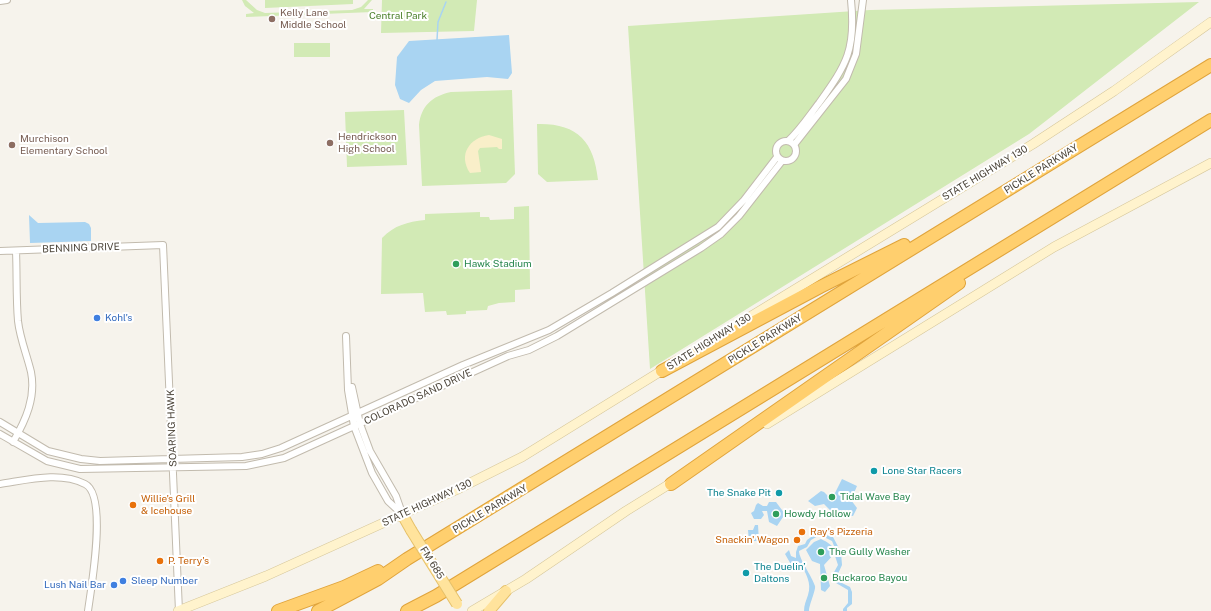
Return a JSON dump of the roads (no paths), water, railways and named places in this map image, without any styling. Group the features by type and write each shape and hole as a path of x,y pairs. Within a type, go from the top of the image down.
{"highway":[{"name":"PICKLE PARKWAY","path":"318,611 378,579 407,559 1211,64"},
{"path":"408,611 436,596 1211,120"},
{"path":"671,484 856,354 1098,189"},
{"path":"662,371 999,195"},
{"path":"278,611 344,587 407,559"},
{"path":"416,611 436,596"}],"main road":[{"name":"STATE HIGHWAY 130","path":"178,611 266,576 456,490 522,457 1033,144 1114,91 1211,22"},
{"path":"472,611 506,591 626,511 1008,273 1211,163"},
{"name":"FM 685","path":"402,514 459,608"},
{"path":"488,611 506,591"}],"street":[{"path":"0,1 7,0"},
{"path":"794,145 831,100 846,79 853,20 851,0"},
{"path":"788,141 794,145 796,152 794,158 788,162 779,159 776,150 779,144 788,141 847,68 856,54 863,0"},
{"name":"COLORADO SAND DRIVE","path":"0,422 48,451 81,459 173,459 262,454 281,448 463,365 528,339 560,323 612,293 718,227 744,200 779,159"},
{"name":"COLORADO SAND DRIVE","path":"0,434 47,461 80,469 174,469 246,466 265,464 284,458 508,356 529,350 558,336 701,248 721,234 739,216 779,159"},
{"name":"BENNING DRIVE","path":"0,251 163,245"},
{"name":"SOARING HAWK","path":"163,245 174,469 178,611"},
{"path":"13,442 26,418 33,388 31,372 18,320 16,251"},
{"path":"558,336 560,323"},
{"path":"346,336 349,380 355,415 354,426 372,473 388,500 402,514"},
{"path":"355,415 370,451 396,496 402,514"},
{"path":"0,484 38,478 57,478 75,480 86,484 91,489 97,503 98,520 88,611"}],"water":[{"path":"509,35 512,73 508,79 487,77 435,81 421,90 409,103 400,99 395,85 397,57 409,41"},
{"path":"29,215 38,223 85,222 89,224 91,228 91,241 30,243"},
{"name":"Tidal Wave Bay","path":"842,479 857,486 851,500 857,508 853,516 834,514 824,504 815,506 808,501 821,491 828,496 834,495"},
{"name":"Howdy Hollow","path":"769,502 776,502 785,514 777,526 769,522 767,511 762,511 764,515 761,519 754,519 751,513 754,511 758,503 763,506 767,506"},
{"path":"755,525 758,525 759,541 749,541 748,530 753,530"},
{"path":"818,532 833,537 841,552 842,565 837,576 842,583 850,587 852,592 852,604 847,608 847,611 843,611 843,609 848,603 848,590 836,583 833,574 838,565 835,556 837,553 832,541 820,535 811,540 807,547 799,551 815,586 809,611 804,611 809,591 808,578 799,562 797,562 796,568 793,568 785,554 789,550 791,556 796,558 798,546 805,544 807,540"},
{"name":"The Gully Washer","path":"821,539 832,546 835,553 824,565 830,586 825,592 821,590 820,564 812,561 806,550 814,542"}],"waterway":[{"path":"437,40 438,22 446,2"}],"place":[{"name":"Kelly Lane Middle School","path":"272,19"},
{"name":"Hendrickson High School","path":"330,143"},
{"name":"Murchison Elementary School","path":"12,145"},
{"name":"Hawk Stadium","path":"456,264"},
{"name":"Kohl's","path":"97,318"},
{"name":"Lone Star Racers","path":"874,471"},
{"name":"The Snake Pit","path":"779,493"},
{"name":"Tidal Wave Bay","path":"832,497"},
{"name":"Willie's Grill & Icehouse","path":"133,505"},
{"name":"Howdy Hollow","path":"776,514"},
{"name":"Ray's Pizzeria","path":"802,532"},
{"name":"Snackin' Wagon","path":"797,540"},
{"name":"The Gully Washer","path":"821,552"},
{"name":"P. Terry's","path":"160,561"},
{"name":"The Duelin’ Daltons","path":"746,573"},
{"name":"Buckaroo Bayou","path":"824,578"},
{"name":"Sleep Number","path":"123,581"},
{"name":"Lush Nail Bar","path":"114,585"}],"park label":[{"name":"Central Park","path":"398,16"}]}
